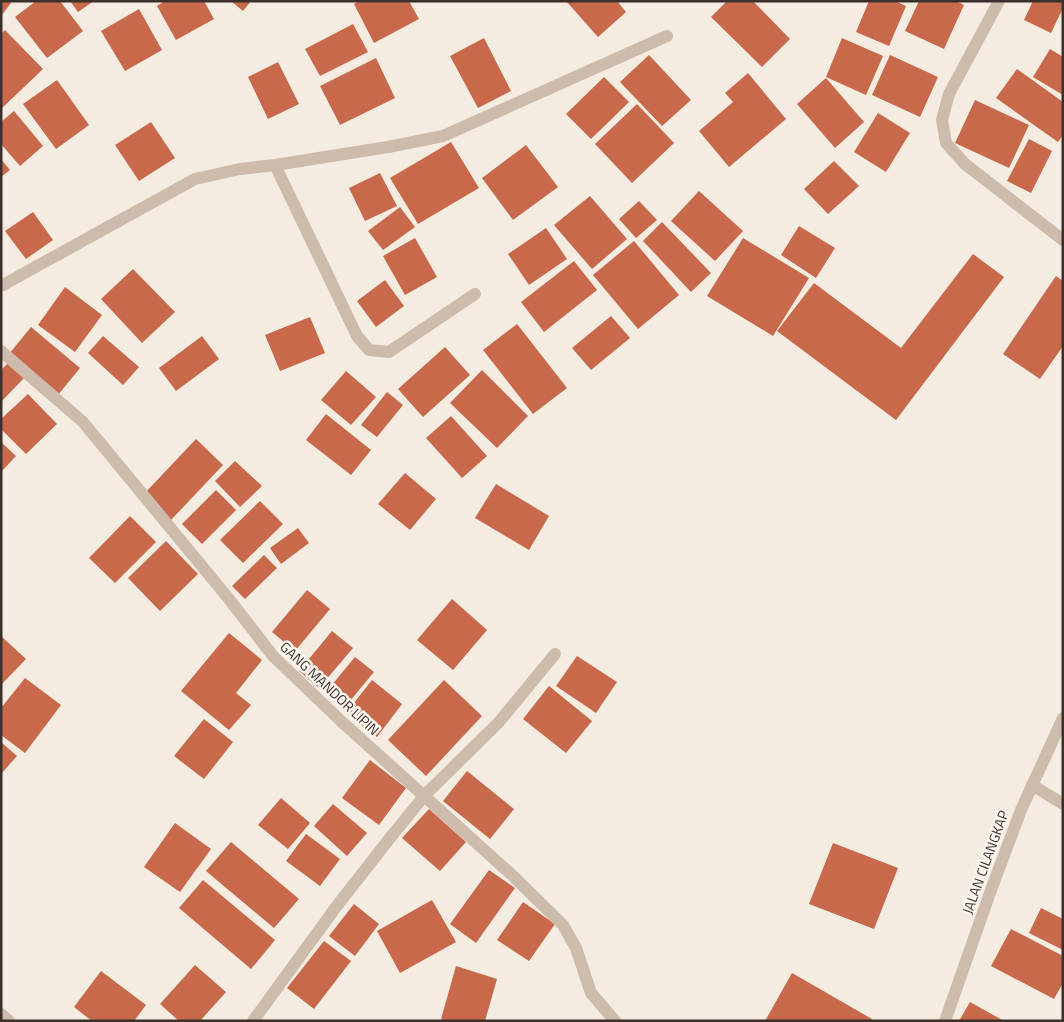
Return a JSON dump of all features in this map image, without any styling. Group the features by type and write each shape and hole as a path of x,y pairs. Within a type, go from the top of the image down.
{"street":[{"path":"999,1 949,94 942,120 946,144 965,164 1063,240"},
{"path":"1,286 195,180 240,169 388,147 443,136 667,36"},
{"path":"275,165 357,336 369,350 389,352 475,294"},
{"name":"GANG MANDOR LIPIN","path":"1,351 83,422 273,656 342,722 512,874 563,924 576,948 591,993 615,1021"},
{"path":"253,1021 336,907 425,796 499,722 555,654"},
{"name":"JALAN CILANGKAP","path":"945,1021 1020,810 1063,718"},
{"path":"1032,785 1063,804"},
{"path":"1,1014 9,1021"}],"building":[{"path":"1,1 9,1 11,3 1,16"},
{"path":"36,1 60,1 83,31 47,58 15,17"},
{"path":"70,1 94,1 78,12"},
{"path":"165,1 204,1 214,19 176,40 157,6"},
{"path":"231,1 251,1 243,11"},
{"path":"359,1 409,1 419,19 374,43 354,4"},
{"path":"566,1 617,1 626,12 598,37"},
{"path":"727,1 753,1 790,39 762,67 711,17"},
{"path":"869,1 895,1 906,6 889,46 856,32"},
{"path":"919,1 956,1 964,5 944,49 905,31"},
{"path":"1033,1 1063,1 1063,8 1051,33 1024,20"},
{"path":"139,9 162,50 125,71 101,31"},
{"path":"353,24 368,52 320,76 305,49"},
{"path":"5,30 43,69 1,109 1,34"},
{"path":"484,38 511,91 478,108 450,56"},
{"path":"842,38 883,56 866,95 826,77"},
{"path":"1050,49 1063,57 1063,95 1033,77"},
{"path":"649,55 691,100 662,126 620,82"},
{"path":"890,55 938,77 920,117 872,95"},
{"path":"376,58 395,98 340,125 320,86"},
{"path":"278,62 299,104 268,119 248,77"},
{"path":"1017,69 1063,102 1063,135 1058,142 996,98"},
{"path":"748,73 786,119 729,167 699,131 733,102 725,93"},
{"path":"604,77 629,102 591,139 566,114"},
{"path":"826,78 864,122 835,148 797,104"},
{"path":"57,80 89,125 56,149 23,104"},
{"path":"975,100 1029,125 1009,168 955,143"},
{"path":"637,104 674,143 632,183 595,144"},
{"path":"14,111 43,146 20,166 1,144 1,122"},
{"path":"878,113 910,133 886,172 854,152"},
{"path":"151,122 175,158 139,181 115,145"},
{"path":"1029,139 1052,151 1031,193 1007,181"},
{"path":"451,142 479,188 418,224 390,178"},
{"path":"526,145 558,187 513,220 482,178"},
{"path":"1,159 10,170 1,177"},
{"path":"834,161 859,186 828,214 804,189"},
{"path":"380,173 397,206 365,221 349,188"},
{"path":"699,191 743,231 715,261 671,221"},
{"path":"590,196 627,239 592,269 554,225"},
{"path":"639,201 657,220 636,238 619,219"},
{"path":"400,207 415,227 383,250 368,231"},
{"path":"33,212 53,240 26,259 5,231"},
{"path":"662,222 711,273 691,292 643,241"},
{"path":"799,226 835,248 816,278 781,255"},
{"path":"546,228 567,259 529,285 508,254"},
{"path":"415,238 437,277 405,295 383,256"},
{"path":"743,238 809,278 773,336 707,296"},
{"path":"634,241 679,295 638,329 593,275"},
{"path":"973,254 1004,277 896,420 777,331 814,283 901,348"},
{"path":"574,261 597,290 544,332 521,302"},
{"path":"133,269 175,312 142,343 101,299"},
{"path":"1056,276 1063,281 1063,346 1040,379 1003,354"},
{"path":"385,280 404,306 376,327 357,301"},
{"path":"65,287 102,315 75,352 38,325"},
{"path":"611,316 630,338 591,370 572,348"},
{"path":"310,317 325,353 280,371 265,335"},
{"path":"517,324 567,388 533,414 483,350"},
{"path":"31,327 80,368 58,395 9,354"},
{"path":"103,336 139,367 123,385 88,353"},
{"path":"202,336 219,359 176,391 159,368"},
{"path":"445,347 470,375 423,417 398,389"},
{"path":"10,361 25,377 1,402 1,370"},
{"path":"482,370 528,416 497,448 450,403"},
{"path":"346,371 376,397 351,425 321,400"},
{"path":"387,392 403,405 377,437 361,425"},
{"path":"28,394 57,424 26,454 1,429 1,419"},
{"path":"326,414 371,450 351,475 306,440"},
{"path":"451,416 487,456 462,478 426,438"},
{"path":"196,439 223,465 171,520 144,494"},
{"path":"1,442 16,456 1,472"},
{"path":"235,461 262,486 240,507 215,481"},
{"path":"405,473 436,499 410,530 378,504"},
{"path":"496,484 549,516 529,550 475,518"},
{"path":"216,490 236,510 202,544 182,524"},
{"path":"260,501 283,524 243,563 220,540"},
{"path":"130,516 156,542 115,583 89,558"},
{"path":"298,528 309,543 281,564 270,548"},
{"path":"166,541 198,574 160,611 128,578"},
{"path":"264,555 277,568 245,599 232,586"},
{"path":"307,590 330,609 295,651 272,632"},
{"path":"452,599 487,630 453,670 417,640"},
{"path":"332,631 353,648 319,688 299,671"},
{"path":"229,633 262,660 236,693 251,705 229,730 181,691"},
{"path":"1,636 26,659 1,685"},
{"path":"577,656 617,682 596,713 556,686"},
{"path":"355,657 374,672 345,707 326,692"},
{"path":"25,678 61,705 25,753 1,735 1,708"},
{"path":"372,680 402,704 377,737 346,713"},
{"path":"444,680 482,716 426,776 388,740"},
{"path":"549,686 592,721 566,753 523,719"},
{"path":"204,719 233,742 204,779 174,756"},
{"path":"1,742 17,756 1,774"},
{"path":"370,760 406,788 379,825 342,798"},
{"path":"467,771 514,809 490,839 443,801"},
{"path":"281,798 310,823 288,849 258,825"},
{"path":"333,804 367,833 347,856 314,826"},
{"path":"429,809 466,842 440,871 402,838"},
{"path":"175,823 211,849 180,892 144,867"},
{"path":"306,834 340,859 320,886 286,861"},
{"path":"231,842 299,899 274,928 206,871"},
{"path":"833,843 898,868 874,929 809,904"},
{"path":"489,870 515,888 476,943 450,924"},
{"path":"203,880 275,940 251,969 179,908"},
{"path":"432,900 456,942 400,973 377,931"},
{"path":"523,902 555,924 529,961 497,940"},
{"path":"354,904 379,924 355,956 329,936"},
{"path":"1041,908 1063,919 1063,950 1029,933"},
{"path":"1011,929 1063,956 1063,983 1054,999 991,966"},
{"path":"324,941 351,961 314,1009 287,988"},
{"path":"195,965 226,992 200,1021 179,1021 160,1004"},
{"path":"456,966 497,979 485,1021 446,1021 441,1019"},
{"path":"101,971 146,1005 134,1021 92,1021 74,1007"},
{"path":"792,973 872,1019 871,1021 765,1021"},
{"path":"970,1002 1004,1021 959,1021"}]}
